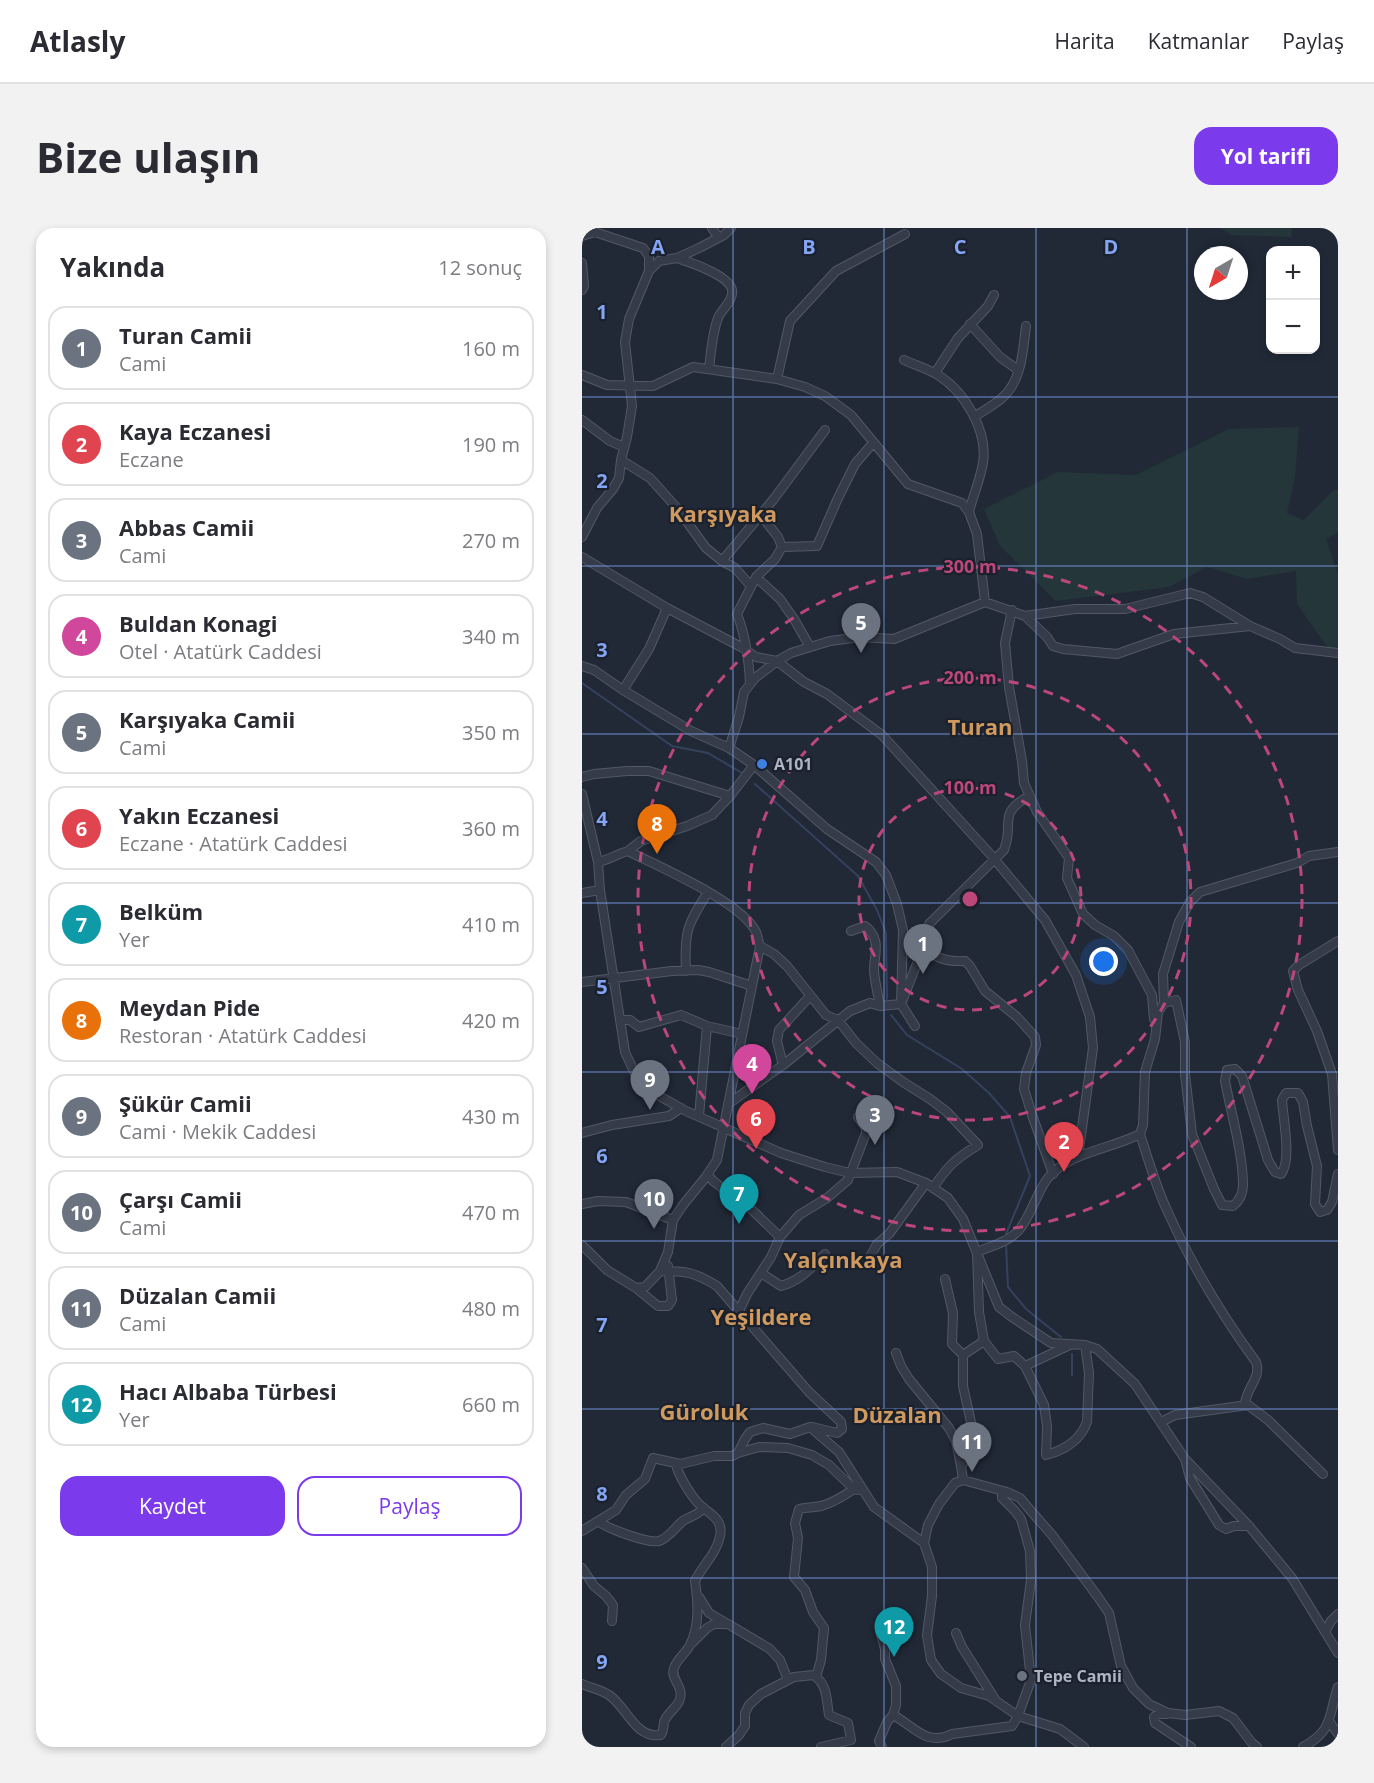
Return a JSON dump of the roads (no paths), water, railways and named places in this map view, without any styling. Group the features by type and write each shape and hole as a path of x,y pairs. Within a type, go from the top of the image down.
{"street":[{"path":"712,228 718,237"},
{"path":"582,537 597,508 619,478 632,406 625,342 629,319 649,271 659,261 676,258 724,235 731,228"},
{"path":"582,236 595,232 643,248 649,256 649,271"},
{"path":"777,379 790,321 836,271 905,234"},
{"path":"676,258 717,274 730,284 733,291 732,297 720,311 715,327 709,369"},
{"path":"582,263 584,286 582,290"},
{"path":"934,373 945,355 988,306 994,295"},
{"path":"970,324 1000,357 1018,370"},
{"path":"974,417 1004,397 1014,383 1021,360 1026,326"},
{"path":"904,360 939,375 965,401 974,417 984,446 984,454 969,512"},
{"path":"582,375 607,386 653,386 693,367 777,379 825,396 851,416 908,484 962,503 969,512 977,534 985,602"},
{"path":"582,420 610,441 624,447"},
{"path":"722,561 773,500 825,430"},
{"path":"782,547 817,546 855,464 873,442"},
{"path":"621,460 650,478 676,507 706,548 735,568 750,585"},
{"path":"760,514 778,537 782,547"},
{"path":"750,684 747,650 737,614 750,585 775,559 782,547"},
{"path":"582,557 667,608 756,657 777,661 882,735 995,860 1045,920 1076,975 1090,1017 1093,1048 1078,1157"},
{"path":"756,577 780,599 810,647"},
{"path":"1025,616 1075,609 1125,609 1190,593 1203,597 1250,626 1295,648 1338,653"},
{"path":"729,748 744,692 755,678 791,653 830,641 860,637 894,639 985,602 1025,616 1053,646 1117,654 1174,634 1250,626"},
{"path":"623,690 649,649 667,608"},
{"path":"1011,610 1005,643 1023,761 1024,783 1037,812 1069,858 1067,878 1083,914 1095,925 1114,936 1128,950 1152,995 1156,1031"},
{"path":"582,666 594,670 691,731 729,748 754,765 827,829 876,862 886,875 897,904 903,930 901,1004 915,1026"},
{"path":"598,862 609,860 617,854 628,851 641,841 712,815 754,765"},
{"path":"582,777 627,771 649,771 730,796"},
{"path":"582,794 598,862 600,890 625,1052 636,1076 652,1092 681,1108 782,1153 850,1173 897,1172 926,1183 948,1198 963,1219 999,1306 1051,1343 1086,1345 1097,1349 1135,1384 1185,1459 1249,1526 1292,1578 1338,1653"},
{"path":"901,1004 920,956 929,924 1004,850 1008,838 1009,813 1014,805 1029,796"},
{"path":"628,851 728,903 756,931 760,946 728,1104 720,1125 721,1144 717,1160 673,1220 664,1271 645,1287 636,1288"},
{"path":"1245,1405 1247,1395 1257,1375 1256,1362 1217,1306 1165,1207 1140,1134 1143,1125 1145,1072 1156,1031 1158,1012 1164,1003 1163,974 1179,922 1190,902 1200,892 1298,864 1309,856 1338,852"},
{"path":"582,893 600,890"},
{"path":"686,971 686,934 691,919 708,892"},
{"path":"851,932 865,926 872,932 876,947 874,972 880,1006"},
{"path":"1338,941 1293,971 1298,990 1317,1031 1332,1074 1338,1150"},
{"path":"760,946 774,954 787,966 826,1015 838,1020 877,1064 930,1099 978,1145 947,1167 933,1188"},
{"path":"921,947 940,959 950,962 965,961 985,991 1017,1017 1035,1038 1036,1045 1026,1073 1024,1089 1053,1174"},
{"path":"582,982 686,971 709,972 752,986"},
{"path":"783,1065 777,1041 779,1030 810,996"},
{"path":"1164,1003 1176,1000 1185,1042 1185,1074 1192,1134 1222,1205 1233,1206 1239,1201 1243,1187 1240,1157 1225,1081 1227,1070 1235,1069 1242,1077 1268,1160 1275,1172 1281,1174 1286,1168 1282,1100 1286,1094 1298,1093 1303,1102 1317,1166 1315,1204 1320,1212 1327,1210 1332,1202 1338,1174"},
{"path":"728,1104 783,1065 850,1011 870,1003 880,1006 901,1004"},
{"path":"620,1020 630,1020 639,1027 681,1015 707,1026 742,1034"},
{"path":"699,1116 707,1026"},
{"path":"582,1133 612,1125 669,1116 681,1108"},
{"path":"739,1311 771,1257 780,1237 799,1215 827,1198 848,1179 866,1133 866,1128 858,1117"},
{"path":"977,1252 1007,1240 1019,1231 1048,1178 1053,1174 1084,1154 1140,1134"},
{"path":"708,1175 713,1182 751,1209 780,1237"},
{"path":"870,1257 877,1244 889,1234 926,1183"},
{"path":"582,1204 626,1202 673,1220"},
{"path":"582,1245 607,1270 636,1288 658,1306 668,1306 672,1300 671,1284 664,1271"},
{"path":"977,1252 979,1312 984,1341 998,1359 1014,1356 1025,1366 1044,1405 1047,1426 1046,1455 1067,1448 1085,1428 1089,1373 1086,1345"},
{"path":"761,1273 781,1286 794,1282 804,1275 825,1254"},
{"path":"664,1271 686,1271 699,1275 717,1286 808,1392 841,1422 842,1429 837,1433 810,1427 790,1434 763,1428 750,1432 738,1453"},
{"path":"945,1278 953,1313 952,1344 963,1355 963,1386 974,1436 972,1451 961,1466"},
{"path":"963,1355 984,1341"},
{"path":"1025,1366 1072,1344"},
{"path":"896,1353 909,1379 949,1428 956,1441 963,1480"},
{"path":"1161,1422 1175,1415 1245,1405 1253,1407 1323,1474"},
{"path":"810,1427 839,1452 874,1507 924,1543"},
{"path":"584,1527 616,1510 626,1496 645,1479 653,1458 680,1464 714,1456 732,1456 759,1447 788,1448 812,1455 830,1465 854,1489 865,1492"},
{"path":"1185,1459 1190,1478 1219,1525 1226,1529 1234,1526 1249,1526"},
{"path":"676,1464 677,1471 698,1503 718,1519 721,1528 713,1553 695,1581 698,1604 697,1623 690,1645"},
{"path":"1084,1747 1060,1729 1018,1716 989,1696 961,1688 941,1674 931,1659 927,1635 932,1596 932,1567 924,1543 928,1526 939,1504 955,1483 963,1480 1020,1498 1092,1588 1109,1613 1121,1666 1134,1688 1149,1704 1168,1713"},
{"path":"816,1677 821,1660 824,1628 813,1612 805,1590 794,1577 798,1538 795,1523 799,1509 808,1506 821,1507 835,1502 854,1489"},
{"path":"892,1715 903,1721 913,1732 930,1740 944,1740 952,1734 1012,1726 1018,1716 1031,1680 1025,1625 1031,1580 1030,1551 1021,1519 1003,1500 1002,1491"},
{"path":"598,1521 611,1530 648,1542 658,1541 670,1535 684,1521 704,1508"},
{"path":"582,1568 594,1586 613,1605 612,1621"},
{"path":"696,1592 709,1613 770,1649 780,1660 788,1680"},
{"path":"1325,1632 1338,1614"},
{"path":"582,1684 609,1695 622,1707 639,1730 660,1736 664,1731 664,1721 680,1701 680,1690 673,1670 690,1645 707,1628 714,1624 728,1624"},
{"path":"880,1631 885,1659 896,1686 896,1705 879,1741 882,1747"},
{"path":"956,1633 962,1647 996,1701"},
{"path":"726,1747 745,1726 745,1713 749,1705 761,1694 794,1677 814,1675 827,1692 829,1715 848,1723 850,1727 851,1740 821,1747"},
{"path":"1304,1747 1317,1739 1329,1721 1338,1687"},
{"path":"1191,1747 1155,1723 1154,1717 1168,1713 1185,1715 1219,1711 1233,1718 1257,1747"},
{"path":"1329,1721 1338,1734"},
{"path":"1070,1737 1075,1747"}],"waterway":[{"path":"582,683 672,746 708,753 742,773"},
{"path":"755,784 858,876 877,910 886,933 887,999"},
{"path":"891,1015 907,1035 962,1069 989,1093 1010,1117 1030,1176 1006,1238"},
{"path":"1006,1244 1008,1287 1026,1309 1061,1337"},
{"path":"1072,1354 1072,1375"}],"place":[{"name":"Karşıyaka Camii","path":"861,653"},
{"name":"A101","path":"762,764"},
{"name":"Meydan Pide","path":"657,854"},
{"name":"Turan Camii","path":"923,974"},
{"name":"Buldan Konagi","path":"752,1094"},
{"name":"Şükür Camii","path":"650,1110"},
{"name":"Abbas Camii","path":"875,1145"},
{"name":"Yakın Eczanesi","path":"756,1149"},
{"name":"Kaya Eczanesi","path":"1064,1172"},
{"name":"Belküm","path":"739,1224"},
{"name":"Çarşı Camii","path":"654,1229"},
{"name":"Düzalan Camii","path":"972,1472"},
{"name":"Hacı Albaba Türbesi","path":"894,1657"},
{"name":"Tepe Camii","path":"1022,1676"}],"district":[{"name":"Karşıyaka","path":"723,514"},
{"name":"Turan","path":"980,727"},
{"name":"Yalçınkaya","path":"843,1260"},
{"name":"Yeşildere","path":"761,1317"},
{"name":"Güroluk","path":"704,1412"},
{"name":"Düzalan","path":"897,1415"}]}
